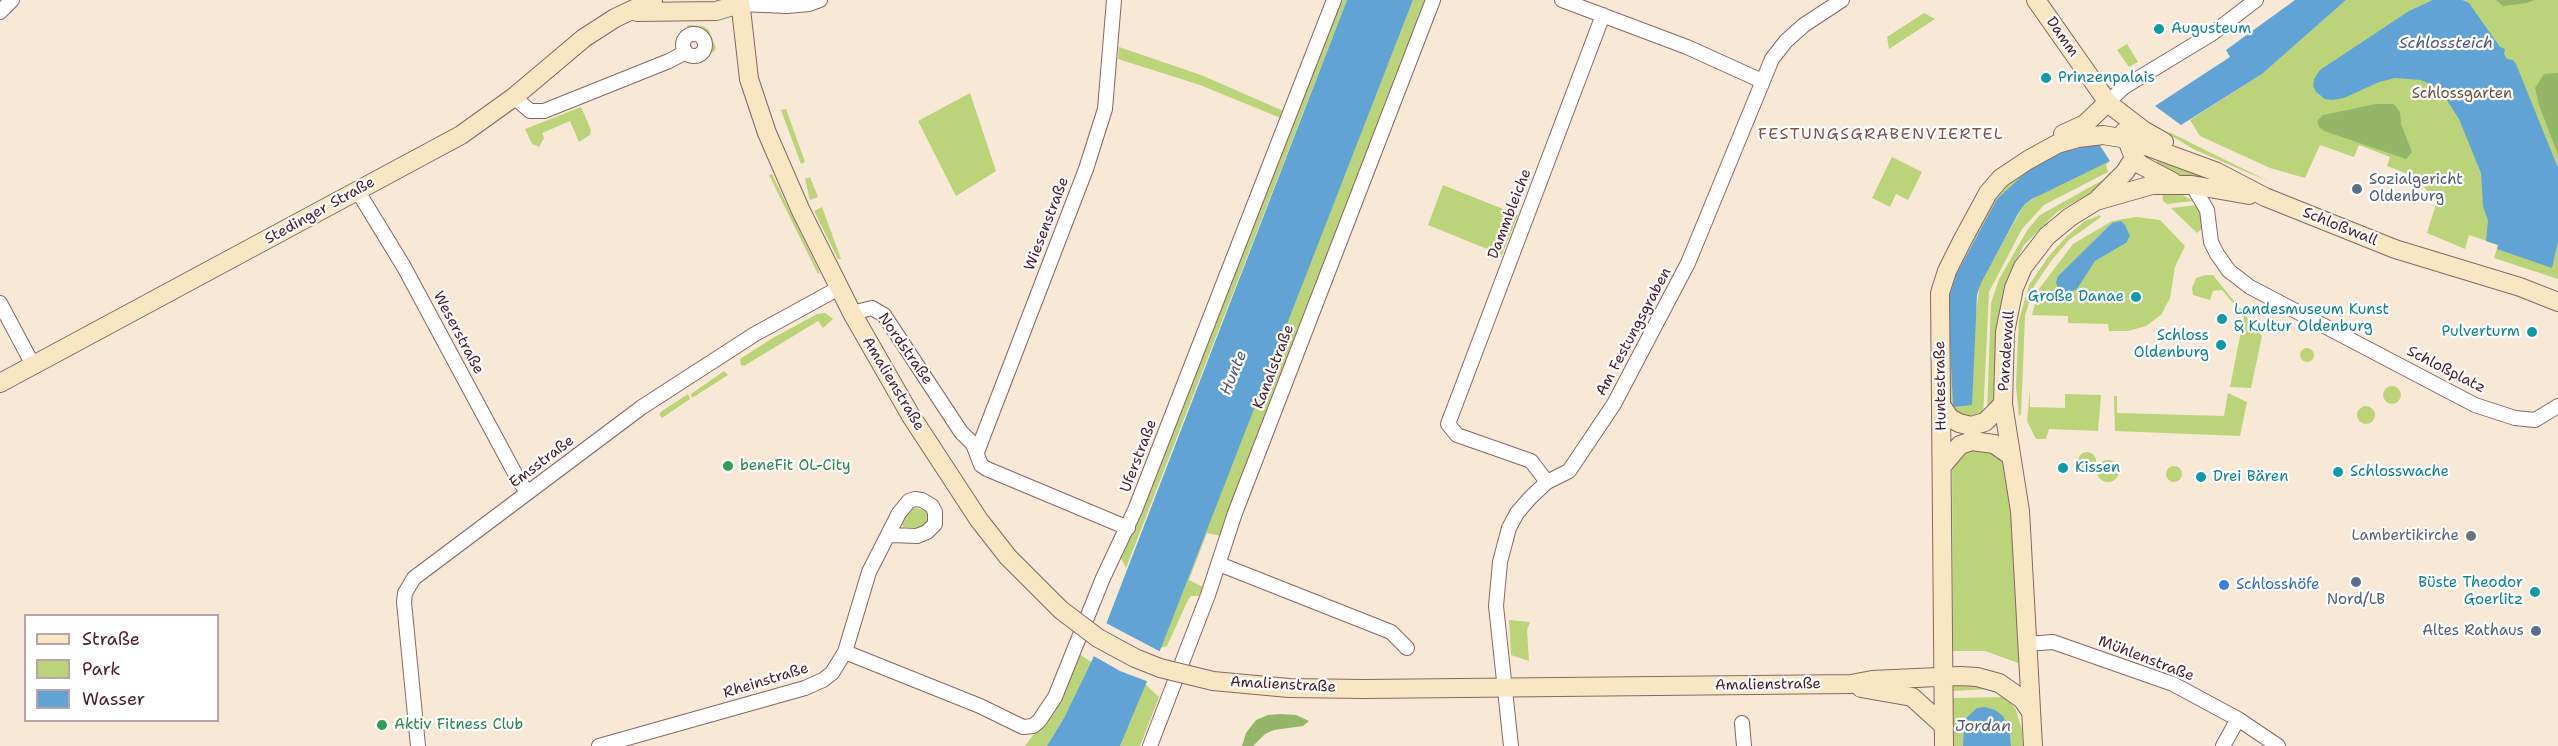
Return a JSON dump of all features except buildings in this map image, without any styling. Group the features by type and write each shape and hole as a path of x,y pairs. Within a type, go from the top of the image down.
{"street":[{"path":"0,12 12,0"},
{"name":"Stedinger Straße","path":"0,383 461,135 514,97 584,38 623,13 653,0"},
{"path":"820,0 809,4 787,6 737,1 756,106 801,211 852,313"},
{"name":"Wiesenstraße","path":"977,452 1086,169 1105,109 1114,0"},
{"name":"Uferstraße","path":"845,652 980,706 1023,727 1033,726 1055,697 1103,578 1128,528 1334,0"},
{"name":"Kanalstraße","path":"1150,746 1219,564 1235,513 1433,0"},
{"path":"1562,0 1688,47 1762,81"},
{"name":"Am Festungsgraben","path":"1511,746 1497,622 1500,562 1509,528 1516,513 1547,482 1569,471 1614,404 1688,264 1772,59 1786,41 1804,25 1842,0"},
{"name":"Damm","path":"2036,0 2108,103"},
{"path":"2001,178 2024,155 2085,124 2124,87 2213,33 2256,0"},
{"name":"Stedinger Straße","path":"623,13 671,10 716,11 737,1"},
{"name":"Dammbleiche","path":"1547,482 1531,461 1457,435 1448,424 1603,15"},
{"path":"514,97 530,111 544,111 669,62 686,52"},
{"path":"2108,103 2134,158 2150,171 2185,185"},
{"path":"2108,103 2142,130 2217,172"},
{"name":"Huntestraße","path":"1944,746 1940,293 1962,241 1988,193 2001,178 2028,160 2068,141 2103,135 2127,139"},
{"name":"Schloßwall","path":"2127,139 2217,172 2265,197 2395,249 2520,287 2558,302"},
{"path":"2096,201 2121,177 2134,158"},
{"name":"Paradewall","path":"2033,746 2020,503 2003,404 2005,332 2008,313 2019,278 2034,252 2048,236 2070,217 2096,201 2152,185 2185,185 2265,197"},
{"name":"Schloßplatz","path":"2185,185 2207,210 2211,242 2229,271 2250,287 2475,405 2515,418 2535,420 2558,406"},
{"name":"Weserstraße","path":"357,190 404,267 527,492"},
{"name":"Emsstraße","path":"418,746 404,602 408,585 421,572 642,407 787,315 839,288"},
{"path":"0,303 33,365"},
{"name":"Nordstraße","path":"852,313 872,308 884,315 977,452 981,465 1128,528"},
{"name":"Amalienstraße","path":"852,313 911,416 980,520 1008,557 1061,610 1098,638 1135,658 1188,675 1249,686 1289,688 1851,684 1872,680 1977,677 1999,683 2022,699 2031,712"},
{"path":"1941,405 1950,418 1971,426 1985,423 2003,404"},
{"path":"1942,465 1960,445 1972,441 1994,444 2011,456"},
{"name":"Rheinstraße","path":"599,746 816,685 832,673 845,652 869,572 887,537"},
{"path":"1219,564 1391,632 1407,648"},
{"name":"Mühlenstraße","path":"2026,644 2053,642 2174,684 2238,720 2278,746"},
{"name":"Amalienstraße","path":"1851,684 1872,691 1912,697 1944,726"},
{"path":"2223,746 2238,720"},
{"path":"1742,723 1744,746"}],"green space":[{"path":"1339,0 1347,0 1126,568 1118,552"},
{"path":"1413,0 1426,0 1221,536 1207,533 1189,580 1203,587 1199,596 1191,596 1188,600 1167,646 1160,648"},
{"name":"Schlossgarten","path":"2346,0 2558,0 2558,279 2494,258 2498,245 2469,235 2465,249 2427,233 2436,204 2418,178 2387,166 2390,157 2359,145 2354,157 2320,145 2305,178 2270,168 2200,136 2190,120 2262,74"},
{"path":"2496,0 2534,0 2503,6"},
{"path":"1924,13 1935,19 1889,49 1887,37"},
{"path":"687,25 703,26 709,30 716,48 714,52 709,54 711,42 706,32 696,28 688,29"},
{"path":"2127,44 2138,62 2129,67 2117,50"},
{"path":"1119,47 1201,75 1286,112 1283,119 1200,85 1118,59"},
{"path":"2558,73 2558,155 2535,88 2544,74"},
{"path":"970,93 996,171 956,196 918,121"},
{"path":"2376,104 2394,104 2400,112 2401,124 2412,152 2406,159 2324,131 2319,127 2317,121 2323,115"},
{"path":"581,107 591,130 590,135 579,142 570,121 542,133 544,138 539,147 532,144 525,129"},
{"path":"786,109 805,162 801,164 781,110"},
{"path":"2169,132 2270,182 2195,150 2170,135"},
{"path":"2099,144 2067,150 1997,199 1956,275 1950,295 1949,309 1953,407 1975,320 1980,283 2024,205 2045,191 2110,161 2106,165 2108,172 2044,205 2022,229 1989,292 1983,417 1958,418 1947,397 1946,310 1951,278 2000,190 2056,149"},
{"path":"2156,156 2208,177 2209,180 2168,174 2158,170"},
{"path":"1892,157 1922,172 1908,200 1896,194 1890,207 1872,198"},
{"path":"2117,172 2100,188 2057,212 2024,245 2007,279 2003,293 1998,330 1996,406 1987,414 1991,303 1999,279 2028,229 2040,215"},
{"path":"772,174 820,273 818,274 769,175"},
{"path":"810,177 818,197 810,200 805,179"},
{"path":"1443,185 1518,215 1502,255 1428,225"},
{"path":"2162,192 2181,194 2193,201 2167,204 2163,201"},
{"path":"2197,205 2205,226 2197,233 2171,208"},
{"path":"822,207 841,259 838,259 814,211"},
{"path":"2100,215 2101,217 2069,240 2034,286 2025,316 2021,414 2019,416 2016,387 2019,320 2029,285 2049,256 2067,236 2085,221"},
{"path":"2136,217 2160,220 2185,246 2175,267 2170,298 2161,315 2146,326 2128,331 2109,331 2108,324 2068,323 2068,316 2032,315 2039,289 2073,244 2112,221","holes":["2112,223 2126,243 2095,261 2076,289 2058,276"]},
{"path":"2213,275 2262,336 2251,388 2230,387 2244,316 2222,290 2213,291 2210,300 2193,295 2192,288 2196,278"},
{"path":"825,313 833,319 823,328 818,321 744,366 741,365 740,359 771,339 817,314"},
{"path":"2304,348 2310,348 2314,355 2310,362 2304,362 2300,358 2300,352"},
{"path":"724,371 728,375 692,398 691,394"},
{"path":"2388,386 2396,386 2401,391 2399,402 2388,404 2383,399 2383,391"},
{"path":"2030,389 2030,407 2065,408 2065,394 2101,395 2098,431 2049,429 2046,439 2036,439 2027,421"},
{"path":"2228,393 2247,402 2240,436 2115,431 2114,396 2117,396 2117,413 2224,416"},
{"path":"688,394 690,399 662,418 659,414 662,411"},
{"path":"2366,406 2372,409 2375,415 2372,421 2366,424 2360,421 2357,415 2360,409"},
{"path":"1981,446 2006,459 2010,481 2021,664 1985,651 1953,651 1952,461 1960,450"},
{"path":"2083,452 2091,452 2096,457 2094,468 2083,470 2078,465 2078,457"},
{"path":"2108,460 2116,463 2119,471 2116,479 2108,482 2100,479 2097,471 2100,463"},
{"path":"2174,466 2180,468 2182,474 2180,480 2174,482 2168,480 2166,474 2168,468"},
{"path":"913,508 925,510 928,515 927,522 921,528 903,527 902,522"},
{"path":"1509,620 1530,622 1527,630 1529,661 1511,655"},
{"path":"1078,653 1091,662 1064,718 1047,746 1025,746 1059,700"},
{"path":"1145,684 1159,697 1140,746 1120,746"},
{"path":"1952,684 1979,686 1990,689 1953,691"},
{"path":"2003,697 2016,710 2022,730 2023,746 2011,746 2010,734 1964,720 1963,746 1952,746 1952,698"},
{"path":"1268,715 1296,715 1309,721 1303,726 1274,730 1265,734 1253,746 1242,746 1246,733 1256,720"}],"water":[{"name":"Hunte","path":"1347,0 1413,0 1163,643 1120,746 1047,746 1064,718 1093,658"},
{"path":"2295,0 2346,0 2262,74 2181,125 2155,106 2230,57 2226,50"},
{"name":"Schlossteich","path":"2433,0 2462,0 2469,3 2500,47 2505,49 2504,54 2507,59 2513,60 2516,64 2558,168 2558,241 2552,268 2497,249 2498,245 2486,241 2488,221 2483,206 2481,173 2459,119 2441,91 2421,80 2395,78 2333,100 2325,99 2316,92 2313,86 2314,79 2320,70 2409,11"},
{"path":"2099,144 2110,161 2032,199 2018,214 1981,283 1977,295 1972,405 1953,407 1949,326 1950,295 1956,275 1997,199 2023,175 2055,153"},
{"path":"2121,221 2130,236 2126,243 2095,261 2077,289 2068,293 2059,290 2056,283 2058,276 2112,223"},
{"name":"Jordan","path":"1985,707 2003,716 2010,734 2011,746 1963,746 1964,720 1977,708"}],"pier":[{"path":"1105,617 1104,622 1161,652 1149,682 1120,671 1092,655 1090,657"}],"place":[{"name":"Augusteum","path":"2159,29"},
{"name":"Prinzenpalais","path":"2046,78"},
{"name":"Sozialgericht Oldenburg","path":"2357,189"},
{"name":"Große Danae","path":"2136,297"},
{"name":"Landesmuseum Kunst & Kultur Oldenburg","path":"2222,319"},
{"name":"Pulverturm","path":"2532,332"},
{"name":"Schloss Oldenburg","path":"2221,345"},
{"name":"beneFit OL-City","path":"728,466"},
{"name":"Kissen","path":"2063,468"},
{"name":"Schlosswache","path":"2338,472"},
{"name":"Drei Bären","path":"2201,477"},
{"name":"Lambertikirche","path":"2471,536"},
{"name":"Nord/LB","path":"2356,582"},
{"name":"Schlosshöfe","path":"2224,585"},
{"name":"Büste Theodor Goerlitz","path":"2535,592"},
{"name":"Altes Rathaus","path":"2536,631"},
{"name":"Aktiv Fitness Club","path":"382,725"}],"district":[{"name":"FESTUNGSGRABENVIERTEL","path":"1881,135"}]}
